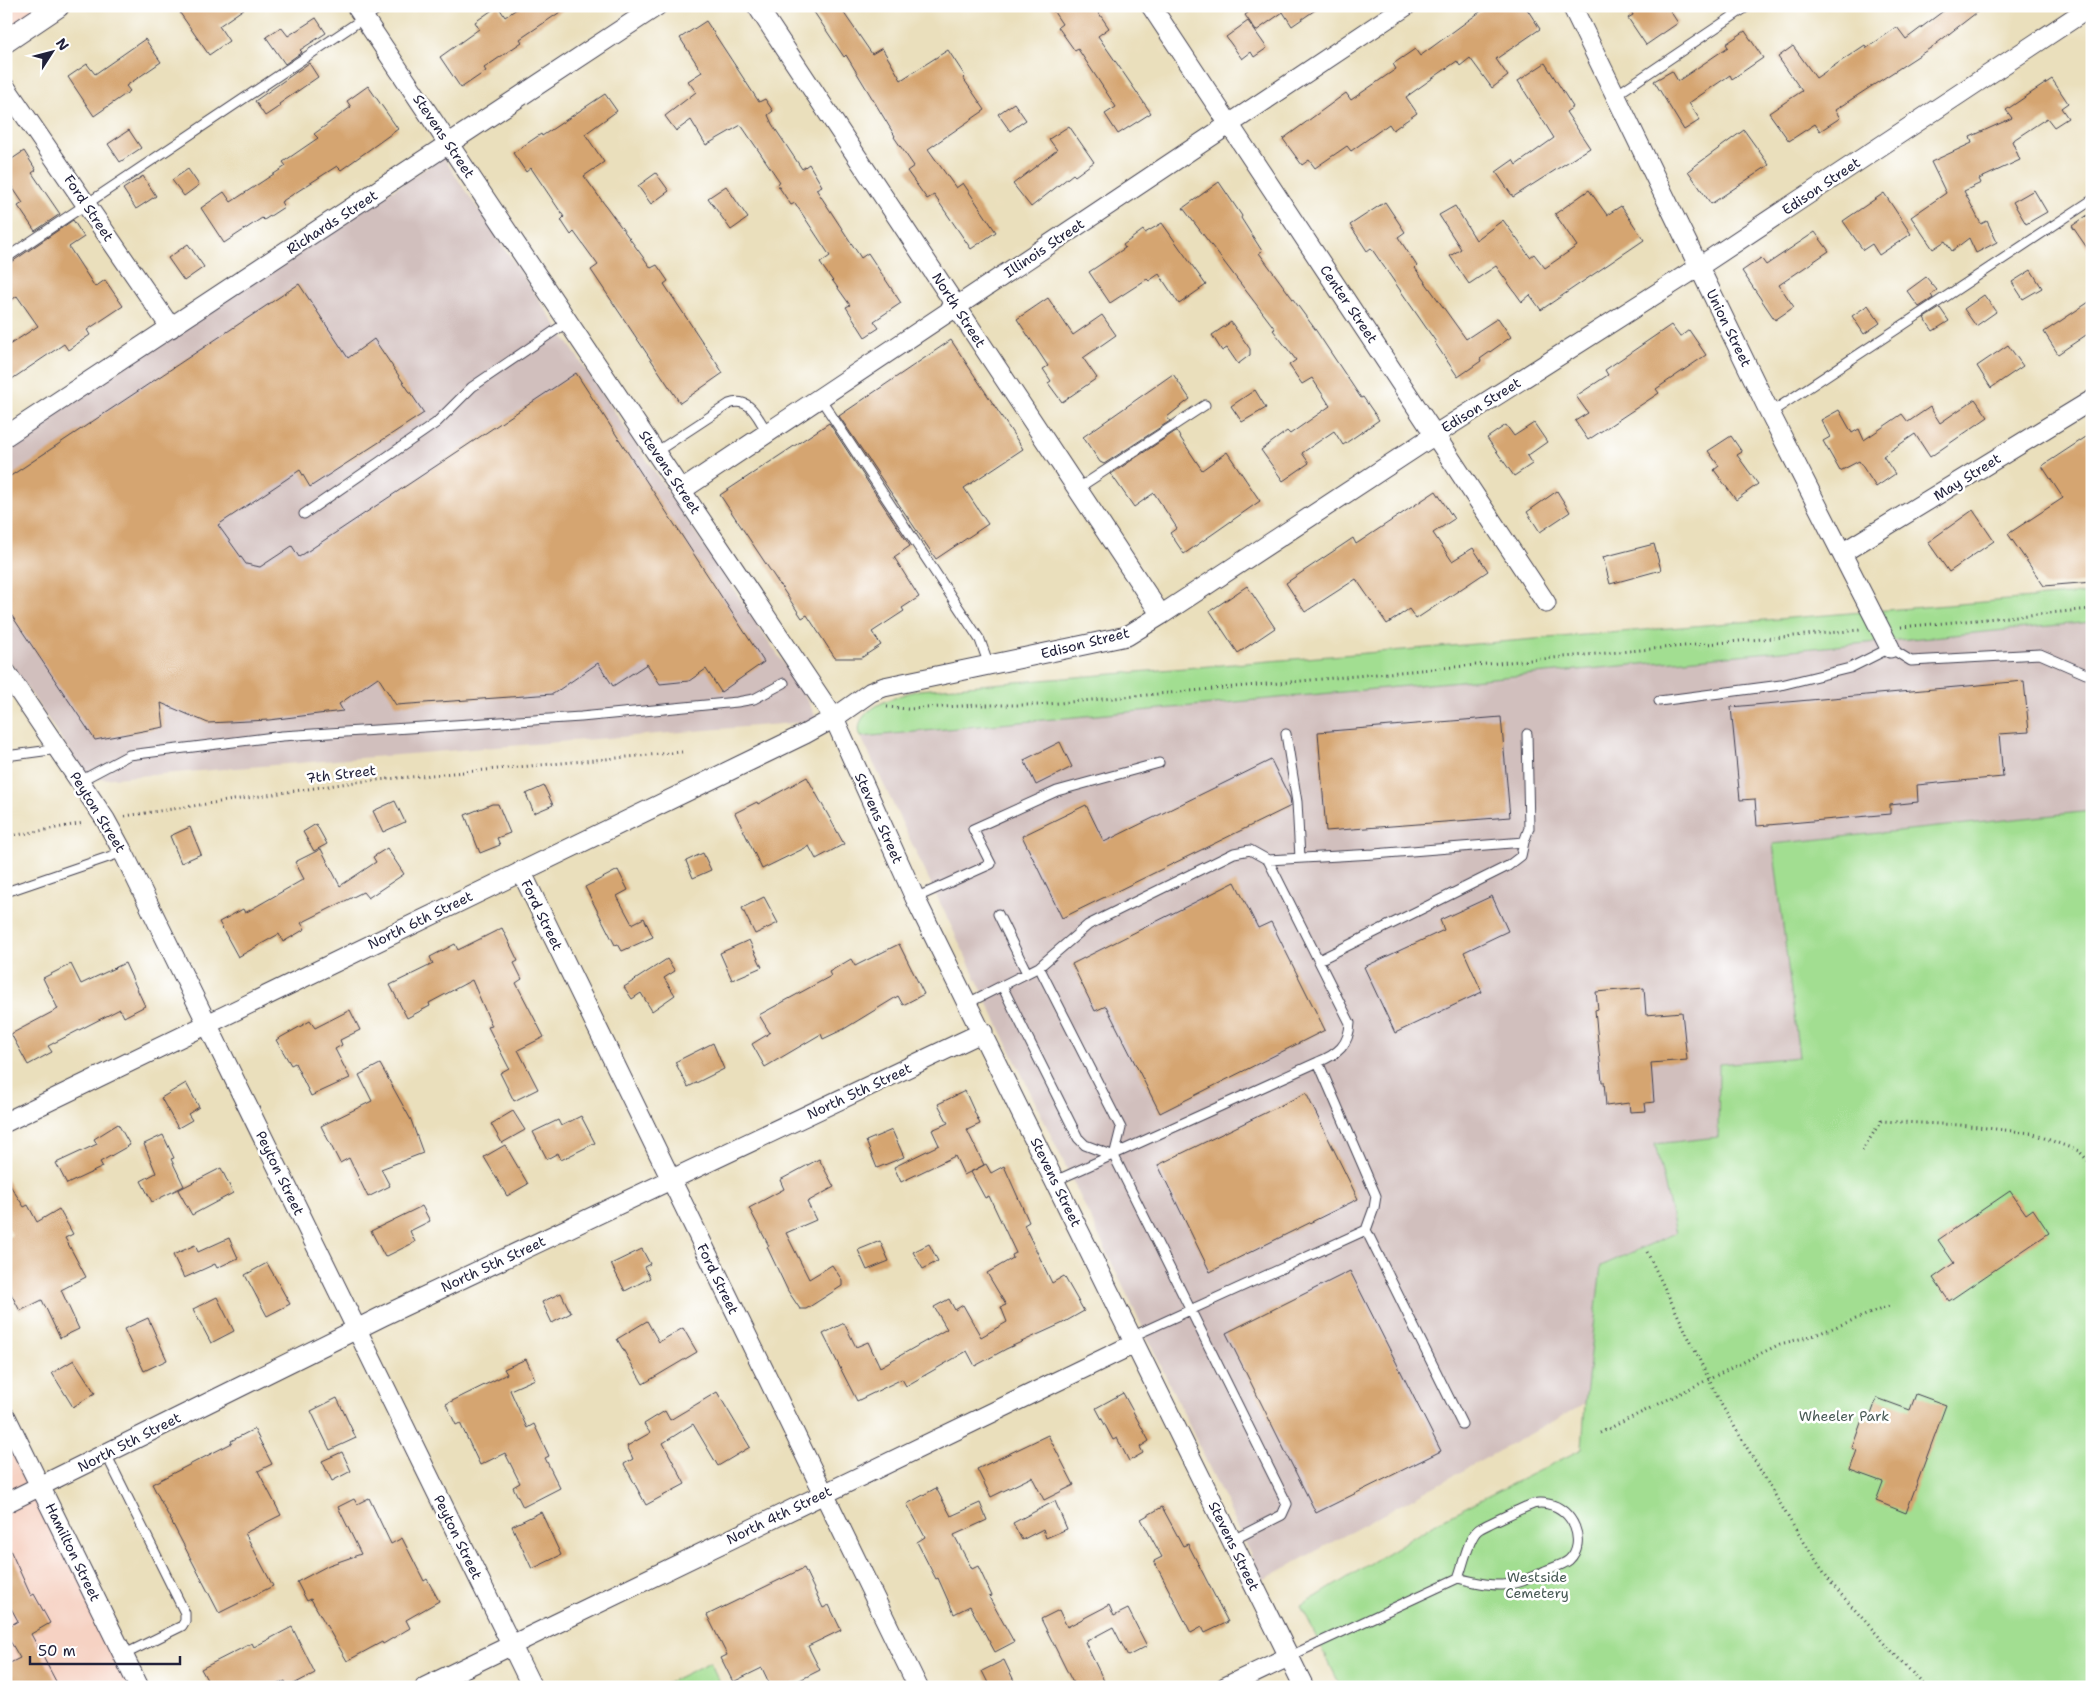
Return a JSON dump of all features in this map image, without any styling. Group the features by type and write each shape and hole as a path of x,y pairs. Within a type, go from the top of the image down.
{"street":[{"path":"6,41 58,6"},
{"name":"Richards Street","path":"6,436 657,6"},
{"name":"North Street","path":"757,6 1161,615"},
{"name":"Center Street","path":"1151,6 1436,434 1546,603"},
{"name":"Illinois Street","path":"682,490 1406,6"},
{"name":"Union Street","path":"1572,6 1770,413 1890,648"},
{"name":"Edison Street","path":"834,718 871,692 884,687 1127,636 1436,434 1700,266 2092,6"},
{"name":"Stevens Street","path":"360,12 834,718 915,898 983,1032 1132,1340 1304,1687"},
{"name":"Ford Street","path":"6,88 171,328"},
{"name":"May Street","path":"1842,554 2092,400"},
{"name":"Peyton Street","path":"6,672 105,819 123,852 532,1687"},
{"name":"North 6th Street","path":"6,1122 805,734 834,718"},
{"name":"Ford Street","path":"521,871 918,1687"},
{"name":"North 5th Street","path":"6,1503 356,1328 983,1032"},
{"name":"North 4th Street","path":"426,1687 824,1494 1132,1340"},
{"name":"Hamilton Street","path":"6,1417 139,1687"},
{"path":"1225,1687 1288,1656"}],"lane":[{"path":"6,258 360,12 382,6"},
{"path":"1616,94 1748,6"},
{"path":"1770,413 2092,200"},
{"path":"304,514 436,423 472,387 569,321"},
{"path":"820,398 980,640 989,665"},
{"path":"656,452 738,400 748,404 768,433"},
{"path":"1077,489 1205,405"},
{"path":"1659,701 1781,685 1850,668 1890,648 1911,661 2040,654 2086,674"},
{"path":"80,781 129,755 282,736 580,717 737,702 754,699 784,683"},
{"path":"1286,734 1297,802 1300,858"},
{"path":"1319,960 1508,866 1521,856 1529,828 1527,734"},
{"path":"6,756 58,749"},
{"path":"915,898 991,864 973,829 1057,792 1159,763"},
{"path":"968,1003 1039,967 1088,926 1234,853 1250,850 1268,860 1524,842"},
{"path":"6,892 123,852"},
{"path":"1055,1181 1328,1058 1342,1048 1349,1036 1350,1023 1268,860"},
{"path":"998,914 1027,973"},
{"path":"1039,967 1121,1128 1114,1156 1287,1504 1282,1515 1231,1541"},
{"path":"1002,986 1078,1138 1085,1145 1114,1156"},
{"path":"1132,1340 1191,1309 1366,1230 1376,1196 1318,1062"},
{"path":"1366,1230 1462,1424"},
{"path":"106,1454 185,1613 185,1621 182,1626 123,1655"},
{"path":"1288,1656 1458,1578 1485,1585 1504,1586 1526,1581 1570,1559 1578,1542 1574,1524 1567,1512 1549,1504 1534,1504 1477,1530 1470,1542 1458,1578"}],"path":[{"path":"871,692 879,705 894,708 1037,705 2092,609"},
{"name":"7th Street","path":"6,838 105,819 355,782 682,752"},
{"path":"1862,1151 1881,1121 1960,1125 2031,1133 2079,1151 2092,1165"},
{"path":"2086,1159 2092,1160"},
{"path":"1647,1252 1721,1404 1794,1527 1831,1583 1926,1687"},
{"path":"1600,1433 1780,1344 1814,1335 1889,1306"}],"shaded area":[{"path":"6,6 51,6 6,36"},
{"path":"443,157 804,694 818,721 89,780 6,657 6,444"},
{"path":"2092,622 2092,811 1773,844 1799,1057 1719,1064 1718,1137 1655,1145 1677,1233 1601,1266 1585,1404 1263,1580 861,737"},
{"path":"6,1424 136,1687 6,1687"}],"green space":[{"path":"2092,593 2092,622 861,737 859,727 862,719 878,705 919,690"},
{"name":"Wheeler Park","path":"2092,811 2092,1687 1341,1687 1301,1606 1446,1517 1582,1449 1585,1404 1601,1266 1676,1233 1655,1144 1718,1137 1719,1064 1799,1057 1773,844"},
{"path":"710,1662 722,1687 659,1687"}],"building":[{"path":"189,6 248,6 219,26 229,41 209,55 180,13"},
{"path":"498,6 505,17 521,6 569,6 520,39 522,42 484,68 486,71 461,88 440,57 479,29 475,22"},
{"path":"810,6 839,6 872,54 882,48 901,80 948,50 965,76 963,78 985,110 928,149 956,188 963,183 996,232 971,249 934,195 927,199 907,171 914,166 894,137 846,55 844,57"},
{"path":"1050,6 1094,6 1109,28 1098,36 1151,113 1118,134 1105,114 1116,107 1078,49 1075,51 1058,27 1062,24"},
{"path":"1257,6 1321,6 1292,26 1283,12 1256,31 1245,15"},
{"path":"1488,6 1525,6 1540,29 1496,59 1508,76 1492,88 1470,58 1460,66 1457,61 1406,97 1417,113 1393,130 1389,124 1351,151 1347,146 1315,168 1309,160 1302,165 1283,139 1346,93 1351,100 1396,69 1393,64 1415,49 1420,56"},
{"path":"1629,6 1667,6 1678,23 1646,45 1628,18 1633,15"},
{"path":"1950,6 1985,6 1932,47 1835,110 1840,118 1820,131 1815,124 1789,141 1769,113 1802,91 1778,57 1793,46 1816,78 1865,45 1867,48 1897,27 1906,39"},
{"path":"316,18 326,33 300,50 302,52 285,64 266,37 281,27 288,36"},
{"path":"706,21 759,102 765,99 773,111 768,115 772,124 802,169 809,164 822,186 816,189 861,258 868,253 901,303 874,321 879,328 865,337 846,307 850,305 820,263 830,256 795,203 791,205 777,184 780,182 741,125 706,145 691,120 676,131 665,116 696,92 688,81 702,72 680,38"},
{"path":"1248,21 1267,48 1254,57 1251,52 1242,59 1226,37"},
{"path":"1745,31 1763,58 1732,79 1730,75 1689,103 1700,120 1684,130 1654,81 1672,71 1678,81 1728,47 1726,44"},
{"path":"145,39 161,62 126,86 130,91 94,116 68,77 87,64 95,74"},
{"path":"309,63 318,77 265,116 255,101"},
{"path":"1545,63 1573,107 1566,112 1590,148 1513,197 1496,172 1513,160 1516,165 1554,138 1518,81"},
{"path":"2052,79 2068,103 2061,108 2068,118 2054,127 2047,118 2012,141 2020,160 1979,179 1981,183 1964,191 1981,224 1987,221 1997,242 1976,253 1969,238 1952,251 1945,241 1933,249 1911,217 1946,193 1931,162 1972,143 1970,137 2012,118 2006,110"},
{"path":"368,86 398,129 341,170 337,166 281,202 284,207 264,220 262,218 224,243 201,208 224,192 231,202 286,166 283,162 318,138 314,134 351,107 347,101"},
{"path":"605,94 617,111 585,134 604,162 584,176 651,268 657,265 668,281 664,284 723,373 680,403 591,270 598,265 574,232 571,235 561,220 564,217 531,168 526,172 513,153"},
{"path":"1014,103 1026,120 1010,131 998,114"},
{"path":"1069,126 1094,162 1075,176 1073,174 1031,207 1013,184 1057,150 1049,139"},
{"path":"129,130 141,148 120,162 108,144"},
{"path":"1744,130 1769,165 1711,204 1688,171"},
{"path":"24,151 36,170 32,173 60,214 35,231 18,206 23,203 6,178 6,163"},
{"path":"188,169 199,185 184,196 172,180"},
{"path":"656,173 669,191 651,204 638,186"},
{"path":"143,176 156,196 136,209 123,189"},
{"path":"1219,182 1242,216 1241,218 1262,251 1259,253 1315,329 1361,398 1363,397 1379,420 1343,445 1334,431 1302,453 1309,463 1283,481 1261,450 1287,431 1290,434 1330,406 1312,378 1302,384 1289,365 1296,360 1273,330 1275,329 1183,208"},
{"path":"726,186 748,218 731,230 708,198"},
{"path":"1589,190 1607,215 1621,206 1644,240 1541,310 1530,295 1522,302 1496,266 1469,284 1450,256 1461,249 1439,215 1455,206 1476,240 1503,220 1530,257 1534,254 1545,268 1577,246 1555,214"},
{"path":"2034,190 2047,212 2026,224 2013,202"},
{"path":"1884,193 1911,234 1879,255 1872,244 1863,250 1843,221"},
{"path":"1385,202 1405,232 1398,237 1417,266 1415,268 1466,339 1498,318 1511,337 1458,377 1371,248 1367,251 1350,225"},
{"path":"2092,212 2092,255 2072,226"},
{"path":"73,220 84,237 69,247 95,287 105,280 123,306 87,330 90,335 68,350 64,344 6,383 6,347 38,326 17,296 6,304 6,266"},
{"path":"1162,223 1206,285 1179,304 1159,274 1149,281 1147,279 1110,303 1089,272 1125,248 1123,245 1143,230 1145,233"},
{"path":"1815,232 1829,251 1779,285 1794,307 1775,320 1742,271 1761,258 1766,265"},
{"path":"188,244 204,267 184,281 168,258"},
{"path":"2031,270 2042,288 2023,299 2012,282"},
{"path":"1926,277 1937,290 1931,295 1933,298 1919,307 1907,291"},
{"path":"299,284 348,358 374,339 424,413 310,487 300,470 218,525 246,564 260,567 292,546 299,557 576,373 764,662 721,692 706,669 689,681 660,684 647,664 613,686 598,663 553,694 396,705 378,677 339,704 343,711 269,720 208,723 161,703 164,727 95,740 6,607 6,479"},
{"path":"1984,295 1996,312 1976,326 1964,309"},
{"path":"1048,298 1073,335 1102,315 1116,335 1083,358 1097,378 1062,402 1048,383 1051,381 1043,369 1048,366 1017,319"},
{"path":"2092,300 2092,331 2058,354 2044,332"},
{"path":"1868,305 1880,323 1864,334 1852,316"},
{"path":"1940,308 1949,321 1933,331 1924,318"},
{"path":"1231,322 1250,349 1250,355 1238,364 1227,348 1222,351 1212,335"},
{"path":"1671,325 1680,337 1689,330 1706,355 1656,389 1659,393 1588,440 1575,421 1588,413 1576,396 1608,375 1605,370"},
{"path":"951,340 1023,449 964,488 988,524 936,559 839,416"},
{"path":"2008,345 2023,366 1991,388 1977,366"},
{"path":"1173,374 1190,399 1167,417 1170,421 1104,464 1100,462 1083,437"},
{"path":"1255,390 1266,408 1242,422 1231,406"},
{"path":"1975,399 1988,417 1930,457 1915,434 1883,456 1895,474 1876,487 1859,461 1840,471 1823,441 1830,437 1821,420 1839,410 1852,433 1859,429 1864,440 1902,414 1908,422 1930,407 1940,423"},
{"path":"829,423 910,546 894,557 919,597 902,608 904,611 872,632 881,645 861,658 835,658 807,615 802,618 720,495"},
{"path":"1534,423 1547,442 1527,456 1532,464 1514,476 1487,438 1506,425 1514,436"},
{"path":"1176,431 1202,470 1227,452 1260,501 1184,554 1170,533 1177,528 1154,493 1134,507 1111,474"},
{"path":"2092,433 2092,582 2044,586 2008,534 2063,498 2042,466"},
{"path":"1731,436 1742,452 1737,455 1758,484 1736,500 1714,470 1719,466 1708,451"},
{"path":"1436,491 1454,519 1433,533 1452,561 1473,548 1488,571 1416,619 1409,609 1387,624 1356,579 1305,612 1286,583 1353,538 1356,544"},
{"path":"1557,491 1570,512 1540,532 1527,512"},
{"path":"1973,510 1994,541 1949,572 1928,542"},
{"path":"1654,544 1661,570 1610,584 1603,557"},
{"path":"1247,586 1275,628 1238,653 1210,611"},
{"path":"2024,681 2029,732 1999,734 2003,777 1917,785 1918,802 1890,805 1890,814 1757,826 1755,799 1740,800 1731,707"},
{"path":"1501,717 1510,817 1326,831 1318,732"},
{"path":"1060,742 1072,767 1036,785 1024,760"},
{"path":"1271,760 1290,798 1291,806 1062,918 1022,836 1086,805 1104,842"},
{"path":"807,777 844,844 816,859 809,846 762,869 735,813 757,802 758,804"},
{"path":"544,786 553,805 534,813 526,794"},
{"path":"395,801 405,822 383,832 373,811"},
{"path":"492,804 498,804 510,833 497,838 500,845 480,853 465,815"},
{"path":"316,824 327,844 314,851 303,832"},
{"path":"190,827 201,854 181,863 170,836"},
{"path":"387,848 404,874 368,898 363,892 301,923 305,929 283,942 279,934 238,957 219,922 243,909 245,913 304,879 295,862 321,849 340,886 376,862 373,857"},
{"path":"703,853 711,870 693,878 686,861"},
{"path":"618,870 628,890 617,896 632,924 644,918 653,937 622,951 618,944 615,945 585,887"},
{"path":"1235,882 1258,928 1271,922 1325,1030 1160,1113 1106,1006 1095,1011 1072,964"},
{"path":"1492,896 1508,931 1464,952 1482,992 1395,1033 1364,967 1444,930 1440,920"},
{"path":"764,897 778,923 755,934 742,908"},
{"path":"502,928 518,961 514,963 522,979 516,983 544,1037 518,1050 538,1089 514,1101 500,1073 509,1068 488,1027 492,1026 472,980 429,1003 430,1006 407,1018 390,985 433,964 430,957 455,944 458,950"},
{"path":"749,940 762,967 732,980 720,953"},
{"path":"899,944 924,994 903,1005 898,996 844,1029 823,1039 821,1034 765,1067 752,1044 770,1033 759,1015 831,976 829,972 851,959 855,966"},
{"path":"667,959 675,971 664,978 675,995 652,1011 641,993 632,999 624,987"},
{"path":"125,963 145,1006 124,1017 120,1009 48,1046 52,1052 28,1065 11,1034 58,1009 43,978 71,964 81,984"},
{"path":"1644,988 1646,1015 1682,1012 1687,1060 1651,1063 1654,1102 1645,1103 1646,1111 1630,1112 1629,1103 1606,1106 1595,1010 1598,1009 1596,992"},
{"path":"350,1010 360,1030 340,1040 342,1045 335,1049 350,1078 311,1096 295,1063 291,1065 276,1040 310,1021 315,1028"},
{"path":"713,1043 724,1069 688,1087 675,1062"},
{"path":"380,1064 411,1120 423,1153 381,1169 390,1186 368,1197 349,1158 340,1163 321,1126 372,1101 359,1075"},
{"path":"186,1083 199,1107 188,1114 192,1120 178,1128 161,1098"},
{"path":"965,1091 980,1124 967,1130 984,1165 964,1175 955,1156 901,1182 894,1167 939,1145 932,1130 948,1123 938,1104"},
{"path":"1306,1093 1358,1199 1210,1272 1158,1165"},
{"path":"513,1111 525,1130 502,1143 491,1124"},
{"path":"581,1116 595,1143 561,1160 558,1153 547,1159 533,1132 558,1120 561,1126"},
{"path":"118,1124 130,1145 100,1162 103,1167 67,1184 56,1163 97,1144 94,1139"},
{"path":"892,1130 904,1157 877,1168 866,1141"},
{"path":"163,1135 174,1158 171,1159 184,1186 152,1202 141,1181 156,1173 144,1144"},
{"path":"505,1145 528,1184 507,1196 484,1157"},
{"path":"819,1159 834,1187 807,1202 816,1220 786,1233 809,1279 832,1265 842,1280 842,1286 806,1309 800,1309 788,1291 767,1247 769,1246 749,1208 784,1189 780,1180"},
{"path":"986,1164 991,1173 1004,1166 1029,1222 1024,1225 1052,1283 1064,1276 1084,1311 975,1366 967,1351 906,1386 902,1379 857,1401 823,1334 844,1323 856,1347 868,1342 880,1367 947,1329 934,1307 949,1299 955,1310 963,1305 981,1337 1007,1322 1001,1307 1006,1305 987,1273 1013,1258 1012,1255 1016,1253 989,1196 985,1198 971,1172"},
{"path":"221,1168 233,1193 192,1215 178,1190"},
{"path":"6,1179 24,1207 28,1205 37,1222 59,1209 73,1234 65,1238 86,1277 61,1290 79,1329 60,1338 42,1300 20,1311 6,1284 6,1238 12,1235 6,1225"},
{"path":"2010,1191 2026,1214 2033,1209 2049,1233 1949,1301 1933,1278 1954,1263 1938,1240"},
{"path":"422,1206 430,1221 410,1231 415,1242 385,1257 371,1231"},
{"path":"229,1238 238,1258 217,1268 215,1264 184,1278 173,1255 195,1245 198,1252"},
{"path":"880,1241 889,1261 867,1270 858,1250"},
{"path":"929,1244 938,1261 923,1269 913,1252"},
{"path":"642,1249 650,1264 644,1267 650,1278 625,1291 611,1264"},
{"path":"267,1263 290,1304 267,1316 245,1275"},
{"path":"1350,1271 1441,1451 1316,1513 1226,1333"},
{"path":"561,1293 571,1313 552,1323 542,1302"},
{"path":"217,1297 234,1331 211,1343 193,1309"},
{"path":"148,1318 167,1360 144,1371 124,1329"},
{"path":"647,1321 659,1342 683,1328 697,1352 643,1384 617,1339"},
{"path":"526,1359 535,1379 510,1390 527,1428 534,1424 549,1456 545,1458 560,1488 523,1507 513,1487 520,1483 505,1453 480,1465 460,1423 456,1425 446,1404 507,1374 504,1369"},
{"path":"74,1360 95,1393 73,1407 52,1373"},
{"path":"717,1392 750,1447 718,1466 693,1424 663,1443 685,1484 646,1505 624,1464 633,1459 627,1446 650,1433 644,1424 665,1411 670,1420"},
{"path":"1123,1393 1149,1441 1140,1447 1143,1453 1129,1461 1117,1438 1113,1440 1096,1408"},
{"path":"1916,1394 1946,1405 1906,1513 1876,1501 1883,1482 1850,1470 1857,1450 1852,1448 1863,1417 1869,1420 1877,1398 1910,1410"},
{"path":"337,1398 356,1438 330,1450 311,1411"},
{"path":"254,1429 272,1464 258,1471 281,1515 245,1533 273,1586 219,1613 152,1484 232,1443 231,1441"},
{"path":"1048,1435 1074,1485 1044,1500 1032,1477 991,1497 977,1469"},
{"path":"342,1452 351,1471 332,1481 322,1461"},
{"path":"936,1488 951,1516 980,1503 987,1520 954,1535 972,1569 978,1566 992,1596 989,1597 1014,1642 995,1652 970,1606 954,1614 938,1578 936,1579 917,1542 925,1537 907,1504"},
{"path":"369,1498 391,1544 402,1538 424,1581 427,1579 439,1601 406,1620 410,1628 383,1644 382,1642 347,1661 311,1599 307,1601 297,1582 329,1565 361,1554 338,1507 354,1499 357,1504"},
{"path":"1055,1501 1067,1529 1046,1538 1043,1529 1022,1540 1013,1523"},
{"path":"1162,1507 1183,1546 1188,1544 1228,1622 1205,1633 1202,1627 1191,1633 1154,1561 1162,1557 1141,1519"},
{"path":"541,1512 561,1555 532,1569 512,1526"},
{"path":"6,1541 31,1596 34,1594 50,1623 31,1634 59,1687 6,1687 6,1665 20,1658 6,1634 6,1628 18,1621 6,1599"},
{"path":"804,1568 823,1608 829,1605 841,1630 808,1646 820,1670 786,1687 771,1687 762,1668 733,1682 721,1658 727,1655 707,1615"},
{"path":"1109,1605 1114,1616 1128,1609 1147,1646 1128,1656 1113,1627 1085,1642 1104,1681 1092,1687 1075,1687 1041,1619 1059,1610 1067,1627"},
{"path":"292,1627 315,1673 288,1687 285,1681 273,1687 211,1687 201,1669 252,1643 254,1647"},
{"path":"1004,1660 1017,1687 990,1687 982,1671"}],"park label":[{"name":"Westside Cemetery","path":"1537,1585"}]}
